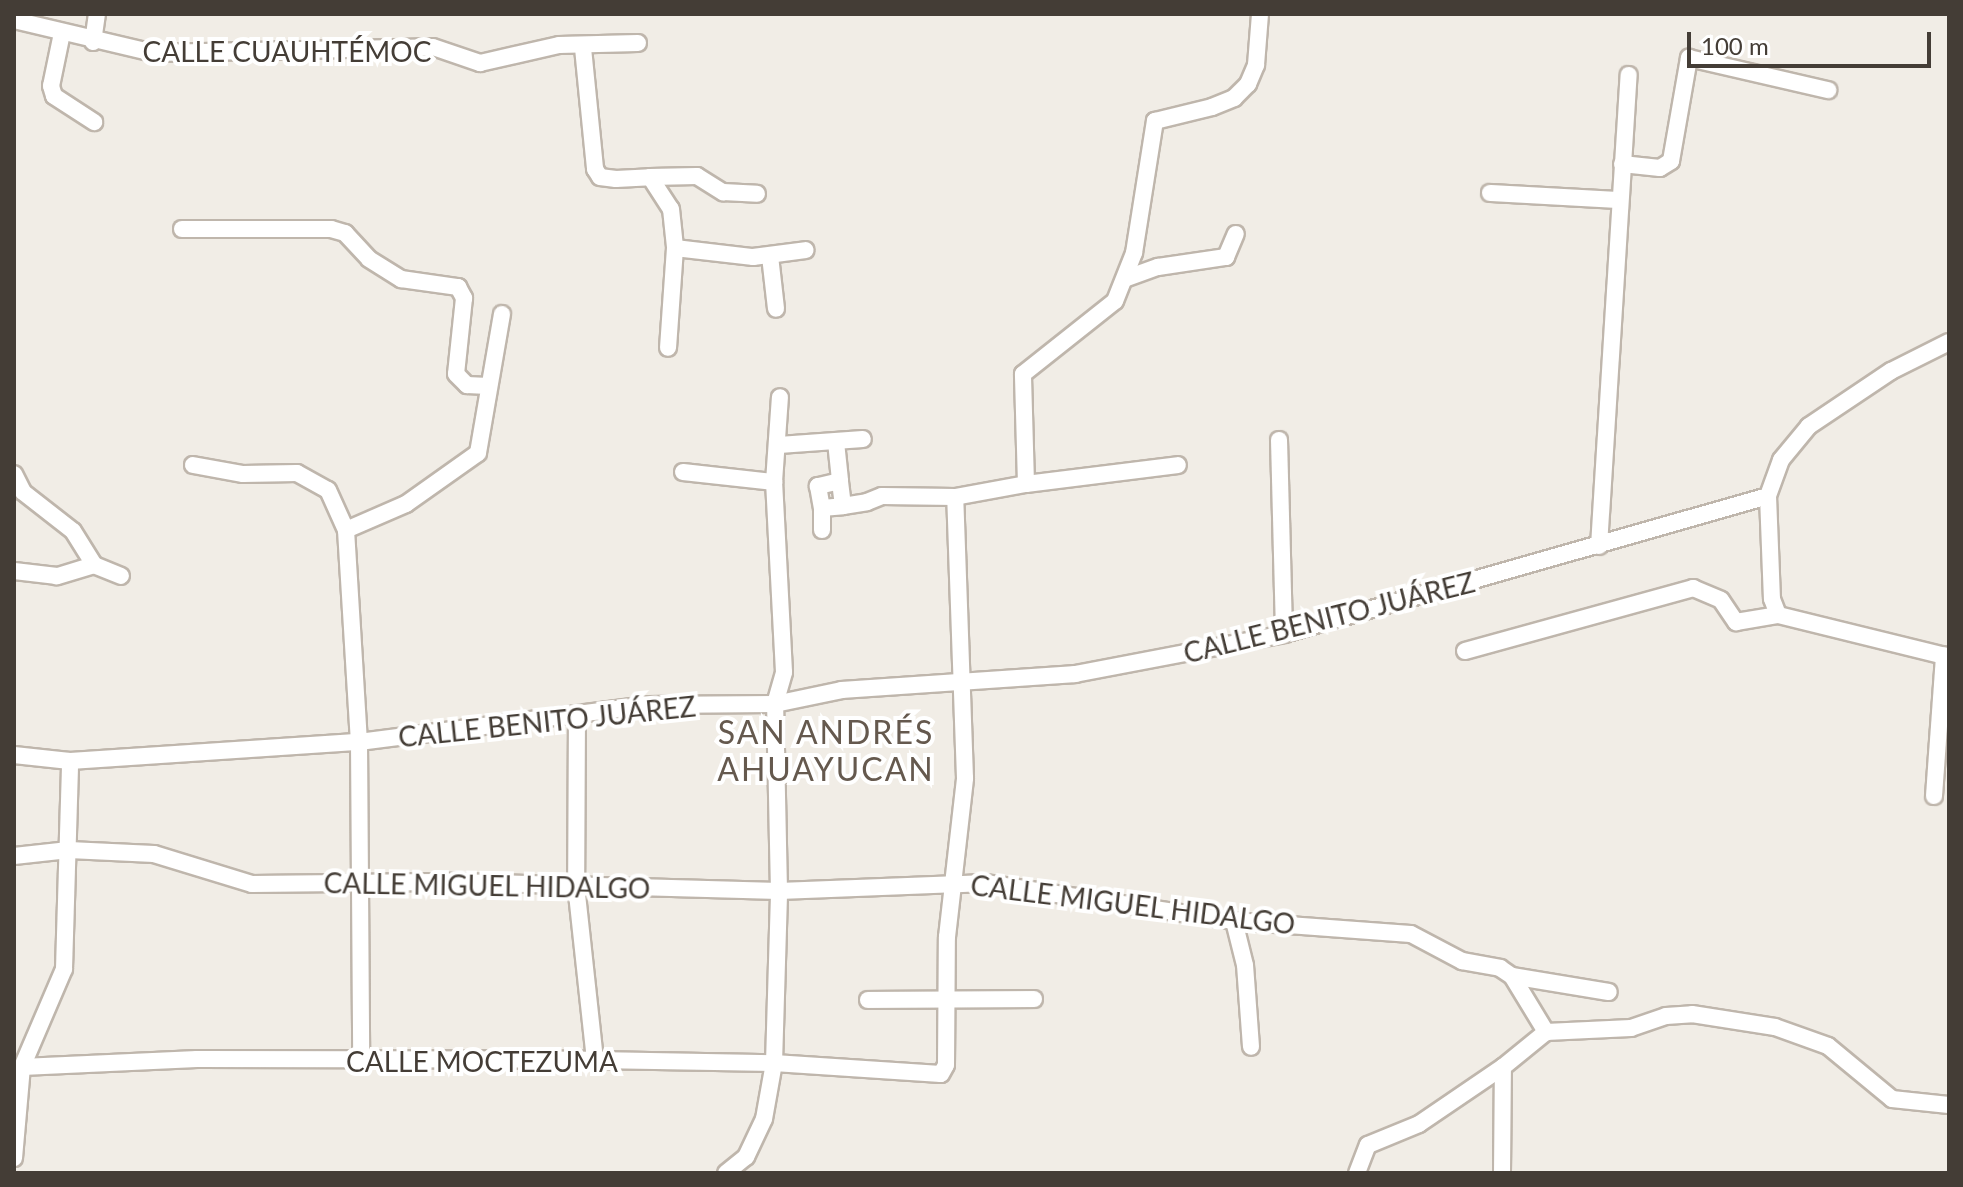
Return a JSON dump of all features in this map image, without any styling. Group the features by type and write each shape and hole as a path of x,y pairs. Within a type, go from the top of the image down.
{"street":[{"path":"93,42 97,14"},
{"path":"1026,484 1023,374 1115,301 1127,278 1147,195 1155,121 1212,107 1241,91 1256,65 1260,14"},
{"name":"CALLE CUAUHTÉMOC","path":"14,20 93,42 154,53 433,47 480,63 559,45 583,48 638,43"},
{"path":"62,33 51,86 54,96 94,122"},
{"path":"583,48 595,169 600,177 697,176 723,192 757,194"},
{"path":"1622,164 1660,168 1671,161 1689,58 1828,90"},
{"path":"1599,546 1629,75"},
{"path":"650,177 671,209 675,248 668,348"},
{"path":"1490,193 1619,200"},
{"path":"182,229 331,229 345,233 369,259 401,279 458,287 464,298 456,363 460,382 488,386"},
{"path":"1127,278 1226,257 1236,234"},
{"path":"675,248 770,256 806,250"},
{"path":"770,256 776,309"},
{"path":"346,530 406,504 478,453 502,314"},
{"path":"1778,615 1772,599 1768,496 1781,460 1809,426 1891,371 1949,342"},
{"path":"726,1173 744,1165 764,1119 774,1063 779,891 775,704 784,672 774,482 780,397"},
{"path":"779,445 863,439"},
{"path":"1279,440 1284,634"},
{"path":"836,442 843,506"},
{"path":"193,465 253,474 297,473 328,490 346,530 359,742 361,1061"},
{"path":"822,508 882,496 955,497 1026,484 1178,465"},
{"path":"683,472 774,482"},
{"path":"14,474 23,492 73,531 94,565 121,576"},
{"path":"822,530 818,486 840,481"},
{"name":"CALLE BENITO JUÁREZ","path":"14,755 70,761 359,742 648,705 775,704 842,690 1075,674 1284,634 1768,496"},
{"path":"947,1001 947,937 965,778 955,497"},
{"path":"14,571 57,576 94,565"},
{"path":"1465,651 1693,588 1721,600 1736,622 1778,615 1946,656 1934,796"},
{"path":"577,715 576,885 595,1060"},
{"path":"14,1158 22,1067 64,969 70,761"},
{"name":"CALLE MIGUEL HIDALGO","path":"14,856 69,850 154,854 252,884 576,885 779,891 955,883 1005,885 1234,921 1411,934 1462,961 1500,968 1512,976 1609,992"},
{"path":"1234,921 1245,965 1251,1047"},
{"path":"1512,976 1546,1032"},
{"path":"868,1000 1034,999"},
{"name":"CALLE MOCTEZUMA","path":"22,1067 197,1059 595,1060 774,1063 941,1074 946,1065 947,1001"},
{"path":"1357,1173 1368,1145 1419,1124 1503,1067 1546,1032 1631,1028 1666,1016 1692,1014 1775,1027 1828,1046 1892,1099 1949,1105"},
{"path":"1502,1173 1503,1067"}],"district":[{"name":"SAN ANDRÉS AHUAYUCAN","path":"826,752"}]}
